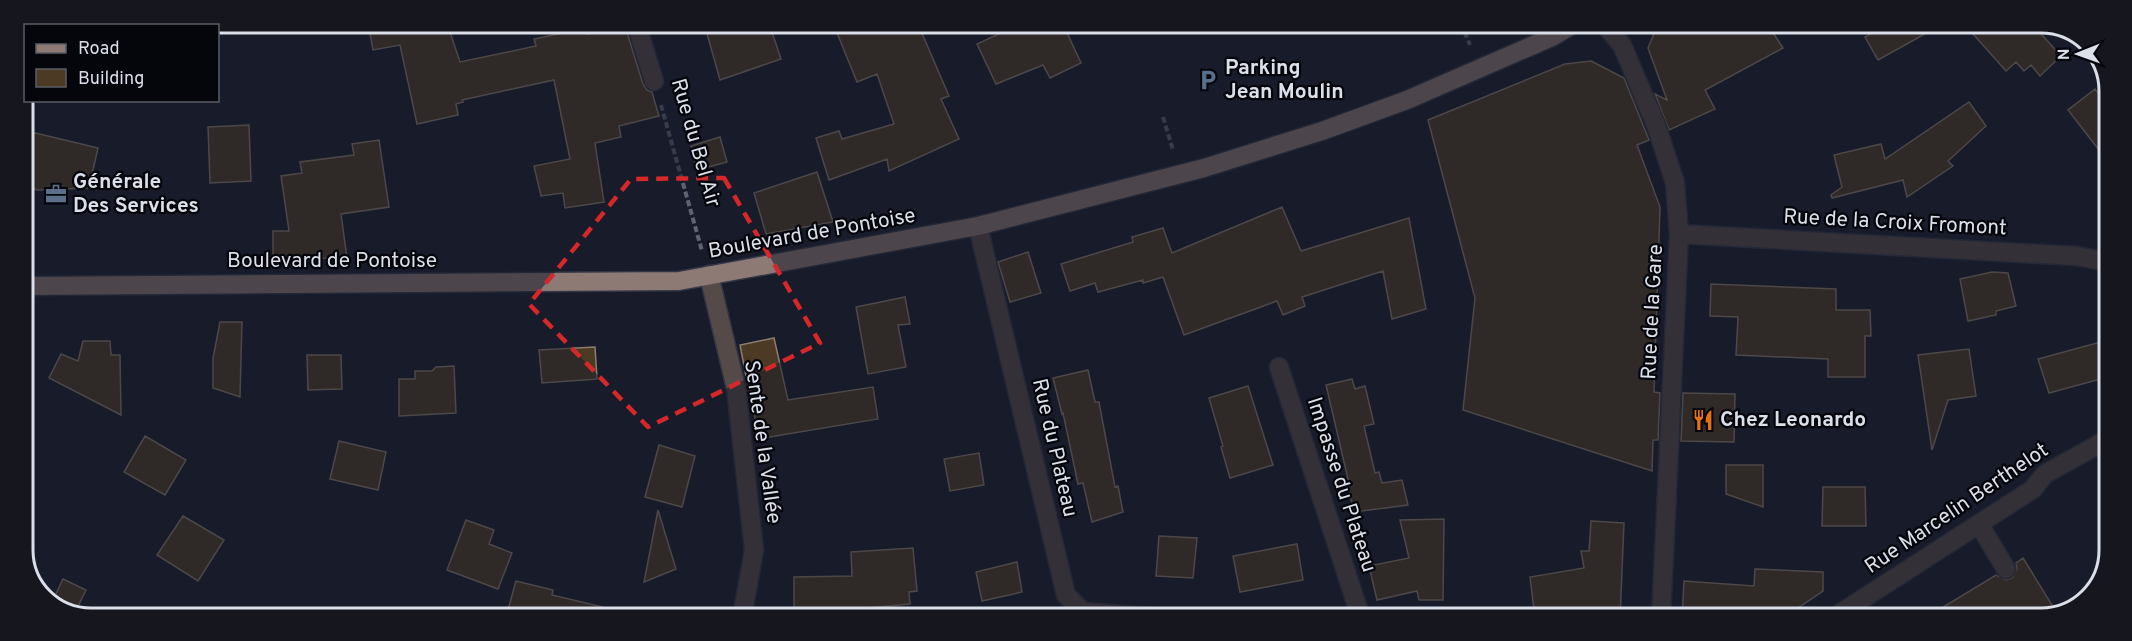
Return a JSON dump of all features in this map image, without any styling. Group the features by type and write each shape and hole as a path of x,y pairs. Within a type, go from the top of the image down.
{"main road":[{"name":"Boulevard de Pontoise","path":"33,286 679,281 978,226 1203,168 1322,131 1407,100 1559,33"}],"street":[{"name":"Rue du Bel Air","path":"639,33 654,81"},
{"name":"Rue de la Gare","path":"1612,33 1622,45 1660,135 1675,183 1679,234 1661,608"},
{"name":"Rue du Plateau","path":"978,226 1066,595 1079,608"},
{"name":"Rue de la Croix Fromont","path":"1679,234 2076,256 2099,260"},
{"name":"Sente de la Vallée","path":"709,275 736,388 754,550 744,608"},
{"name":"Impasse du Plateau","path":"1279,367 1358,608"},
{"name":"Rue Marcelin Berthelot","path":"1849,608 2033,489 2045,474 2099,444"},
{"path":"1979,524 2006,569"}],"path":[{"path":"1465,33 1467,37"},
{"name":"Rue du Bel Air","path":"654,81 709,275"},
{"path":"1163,117 1171,144"}],"highlighted area":[{"path":"724,178 820,343 648,427 529,304 631,179"}],"building":[{"path":"370,33 450,33 460,62 536,46 534,39 563,33 627,33 643,84 647,90 652,92 659,116 619,126 621,137 595,143 604,202 565,208 563,193 541,196 534,166 570,159 554,80 462,100 463,102 456,104 458,115 417,124 400,45 373,50"},
{"path":"707,33 772,33 781,59 720,80"},
{"path":"837,33 922,33 949,96 941,99 959,139 889,171 887,159 829,180 816,138 839,131 842,139 894,124 877,74 857,82"},
{"path":"1001,33 1067,33 1081,63 1050,78 1043,65 996,84 977,44"},
{"path":"1654,33 1773,33 1783,48 1705,90 1715,109 1669,130 1655,94 1667,100 1648,48"},
{"path":"1872,33 1927,33 1878,60 1865,37"},
{"path":"1972,33 2040,33 2061,56 2040,76 2031,65 2024,71 2016,62 2006,71"},
{"path":"1591,61 1624,78 1649,140 1637,145 1660,207 1654,392 1660,393 1658,440 1653,440 1652,471 1463,410 1475,298 1428,120 1565,64"},
{"path":"2095,89 2099,94 2099,150 2068,110"},
{"path":"1969,102 1986,126 1948,161 1953,166 1907,197 1903,180 1832,198 1831,195 1842,187 1834,155 1881,144 1885,159"},
{"path":"249,125 251,181 210,183 208,127"},
{"path":"33,132 98,148 89,188 33,189"},
{"path":"720,137 727,162 697,170 691,146"},
{"path":"379,140 389,207 341,214 347,258 273,259 273,231 289,231 281,176 302,173 300,162 354,155 352,144"},
{"path":"817,172 833,222 766,234 754,193"},
{"path":"1282,207 1301,251 1409,218 1426,309 1392,319 1383,271 1302,297 1305,306 1283,315 1277,301 1184,335 1163,277 1098,292 1095,283 1070,291 1061,264 1133,242 1132,237 1163,228 1172,253"},
{"path":"1028,252 1041,293 1010,302 998,262"},
{"path":"1992,272 2008,273 2016,306 1996,311 1996,315 1968,321 1960,279"},
{"path":"1711,284 1836,289 1836,310 1870,310 1871,336 1865,336 1865,377 1828,377 1828,359 1736,355 1738,317 1710,316"},
{"path":"905,297 910,324 898,325 906,367 868,374 856,307"},
{"path":"220,322 242,322 240,397 213,388 213,358"},
{"path":"774,338 788,400 873,387 878,419 758,439 751,391 749,392 740,345"},
{"path":"83,341 110,341 111,355 120,355 121,415 49,378 61,354 78,361"},
{"path":"2099,342 2099,379 2049,393 2038,359"},
{"path":"595,347 597,379 542,383 539,350"},
{"path":"1969,349 1976,396 1948,400 1932,450 1918,355"},
{"path":"307,355 341,355 342,389 308,390"},
{"path":"454,366 456,413 399,416 399,379 415,379 415,371 432,371 436,367"},
{"path":"1088,370 1095,402 1099,402 1115,487 1118,486 1123,512 1092,522 1083,483 1078,484 1053,378"},
{"path":"1352,379 1355,389 1365,386 1374,424 1364,426 1375,473 1379,472 1382,483 1402,480 1408,505 1354,512 1326,385"},
{"path":"1248,386 1273,465 1230,478 1209,398"},
{"path":"1683,393 1735,394 1734,442 1681,441"},
{"path":"145,436 186,460 165,495 124,472"},
{"path":"339,441 386,452 378,490 330,479"},
{"path":"659,445 695,456 682,507 645,497"},
{"path":"979,453 984,485 950,491 944,459"},
{"path":"1726,465 1763,465 1763,507 1726,494"},
{"path":"1823,487 1865,487 1866,526 1822,526"},
{"path":"658,510 676,569 644,582"},
{"path":"183,516 224,540 198,581 157,555"},
{"path":"1444,519 1443,600 1419,600 1417,591 1377,600 1369,566 1409,558 1400,520"},
{"path":"466,520 494,530 489,544 512,553 498,589 447,570"},
{"path":"1591,521 1624,523 1620,608 1534,608 1530,577 1584,568 1581,551 1589,551"},
{"path":"1159,536 1197,538 1193,578 1156,576"},
{"path":"1297,544 1303,580 1240,592 1233,556"},
{"path":"913,548 917,591 909,592 910,604 868,608 794,608 794,577 852,576 851,552"},
{"path":"2023,558 2053,607 1942,608 1996,575 2006,580 2012,578 2017,569 2016,563"},
{"path":"1017,562 1022,592 982,601 976,572"},
{"path":"1755,569 1823,572 1823,591 1798,608 1683,608 1684,581 1754,586"},
{"path":"63,579 86,590 78,606 68,604 55,595"},
{"path":"516,581 553,590 552,595 603,607 603,608 508,608"}],"place":[{"name":"Parking Jean Moulin","path":"1208,80"},
{"name":"Générale Des Services","path":"56,194"},
{"name":"Chez Leonardo","path":"1703,420"}]}
